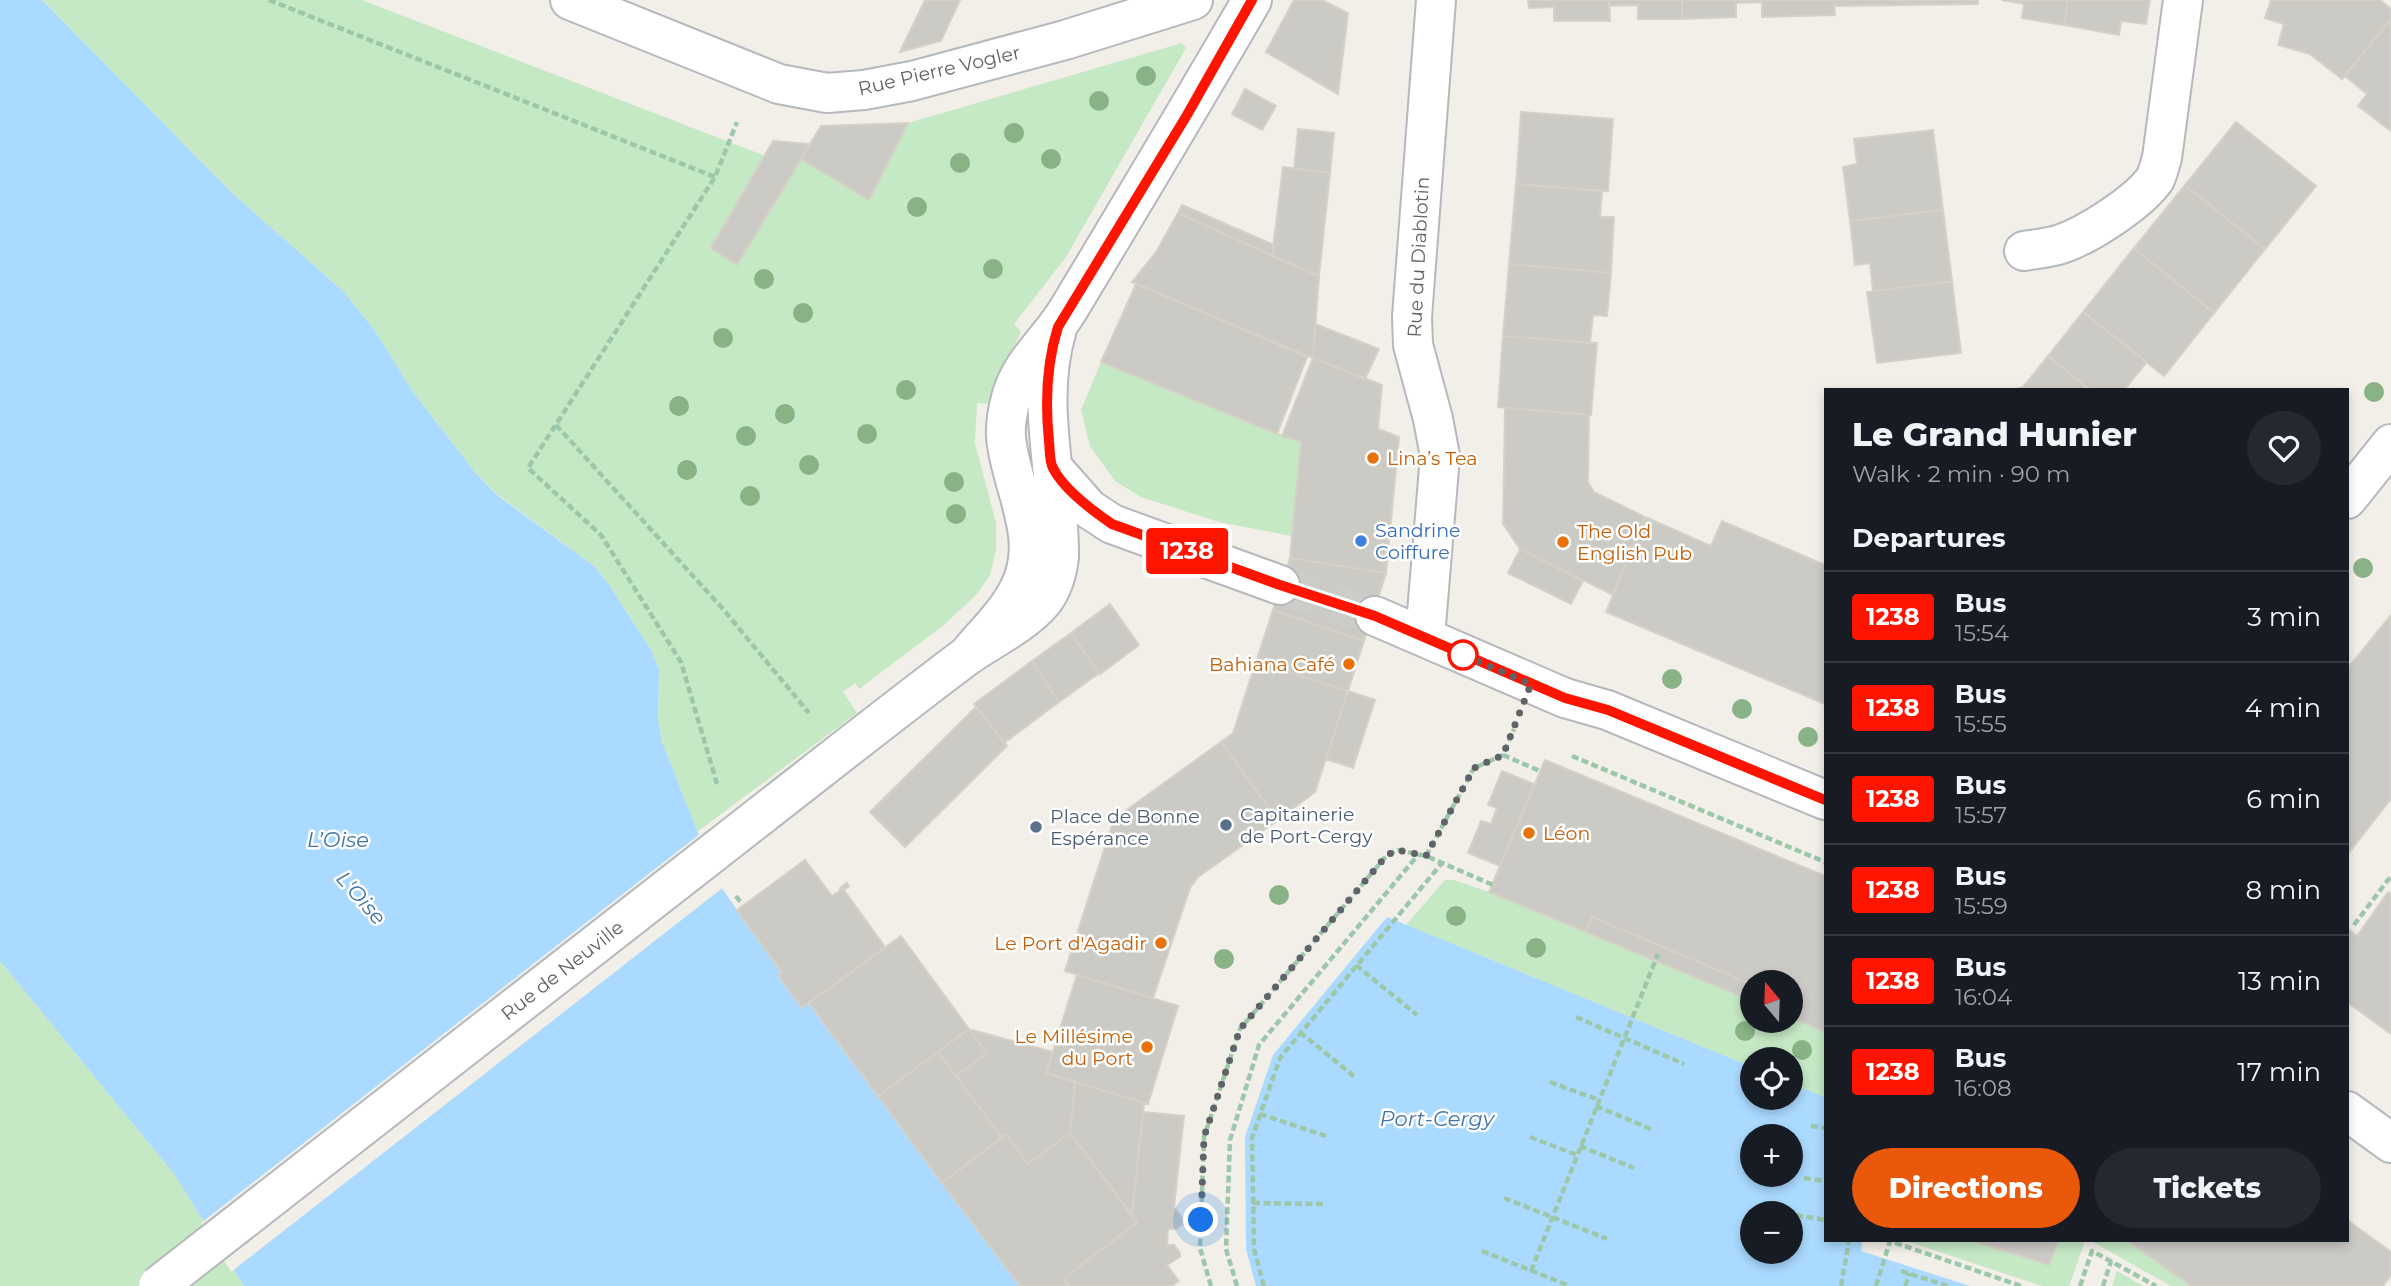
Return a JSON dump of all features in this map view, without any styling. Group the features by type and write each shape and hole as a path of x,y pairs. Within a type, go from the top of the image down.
{"street":[{"name":"Rue Pierre Vogler","path":"570,0 755,75 827,93 864,90 970,66 1193,0"},
{"name":"Rue de Neuville","path":"967,656 1014,598 1021,587 1026,569 1029,550 1026,516 1005,432 1016,381 1026,364 1058,327 1187,115 1252,0"},
{"name":"Rue du Diablotin","path":"1425,637 1440,456 1413,345 1412,317 1436,0"},
{"path":"2024,251 2063,244 2078,236 2116,213 2156,178 2162,158 2183,0"},
{"name":"Rue de Neuville","path":"158,1286 760,816 967,656 1042,602 1058,571 1059,544 1046,415 1047,377 1051,349 1058,327"},
{"path":"2349,496 2391,444"},
{"path":"1052,467 1090,509 1112,524 1280,585"},
{"path":"1375,616 1565,698 1608,710 1824,800"},
{"path":"2349,1112 2391,1143"}],"path":[{"path":"269,0 715,177"},
{"path":"717,786 681,662 601,535 528,468 715,177 755,75"},
{"path":"556,425 723,609 808,714 818,706"},
{"path":"1426,856 1474,768 1503,755 1531,684"},
{"path":"1513,732 1523,736"},
{"path":"1503,755 1540,771"},
{"path":"1569,755 1824,862"},
{"path":"1211,1286 1200,1248 1204,1137 1240,1029 1387,855 1398,850 1426,856 1493,885"},
{"path":"1237,1286 1226,1249 1230,1140 1259,1045 1418,855"},
{"path":"1264,1286 1254,1249 1252,1138 1280,1058 1441,863"},
{"path":"2354,925 2391,876"},
{"path":"1531,1271 1658,954"},
{"path":"1356,965 1417,1015"},
{"path":"1576,1017 1684,1064"},
{"path":"1300,1032 1356,1078"},
{"path":"1550,1082 1653,1130"},
{"path":"1260,1114 1326,1136"},
{"path":"1811,1126 1824,1128"},
{"path":"1530,1137 1577,1155"},
{"path":"1580,1146 1634,1168"},
{"path":"1804,1178 1824,1181"},
{"path":"1504,1198 1607,1239"},
{"path":"1253,1203 1326,1204"},
{"path":"1803,1216 1824,1220"},
{"path":"1841,1286 1849,1242"},
{"path":"1876,1286 1890,1242"},
{"path":"1893,1242 2021,1286"},
{"path":"1482,1251 1570,1286"},
{"path":"2080,1286 2092,1251 2156,1286"},
{"path":"2103,1286 2111,1261"},
{"path":"1901,1271 1948,1286"},
{"path":"1905,1286 1910,1273"}],"green space":[{"path":"42,0 362,0 765,156 737,264 801,159 869,200 908,123 1182,43 1186,48 1066,257 1014,324 1021,332 1002,370 993,404 977,403 975,443 996,523 996,549 990,575 976,595 945,624 859,689 855,683 843,692 857,713 697,832 662,742 658,720 659,669 651,650 608,583 594,566 497,494 474,471 413,392 375,331 343,291 232,193"},
{"path":"1101,362 1301,442 1292,536 1219,522 1141,497 1115,481 1090,446 1081,410"},
{"path":"1445,880 1454,880 1489,892 1740,996 1740,1033 1803,1033 1803,1023 1824,1032 1824,1097 1803,1088 1803,1047 1740,1047 1740,1062 1406,925"},
{"path":"0,961 174,1174 244,1286 0,1286"},
{"path":"1909,1242 1977,1242 2049,1265 2058,1242 2085,1242 2069,1286 2042,1286"},
{"path":"2093,1242 2129,1242 2191,1286 2171,1286"},
{"path":"2117,1271 2143,1286 2112,1286"}],"water":[{"name":"L’Oise","path":"0,0 42,0 232,193 343,291 375,331 413,392 474,471 497,495 594,566 608,583 651,650 659,669 658,720 662,742 712,869 723,890 782,973 779,975 802,1008 809,1003 1020,1286 244,1286 174,1174 0,961"},
{"name":"Port-Cergy","path":"1387,917 1740,1062 1740,1110 1803,1110 1803,1088 1824,1097 1824,1242 1862,1242 1861,1251 1970,1286 1256,1286 1246,1249 1245,1137 1273,1055"}],"pier":[{"path":"701,833 725,886 231,1272 201,1223"}],"building":[{"path":"925,0 960,0 941,41 900,52"},
{"path":"1294,0 1322,0 1348,13 1338,94 1266,52"},
{"path":"1528,0 1609,0 1610,21 1554,21 1554,7 1529,8"},
{"path":"1609,0 1682,0 1682,19 1638,19 1638,5 1609,6"},
{"path":"1682,0 1762,2 1736,3 1736,17 1682,19"},
{"path":"1762,0 1834,0 1835,15 1762,17"},
{"path":"1834,0 1905,0 1906,5 1834,6"},
{"path":"1905,0 1978,0 1978,4 1906,5"},
{"path":"2002,0 2068,0 2064,25 2022,18 2024,4"},
{"path":"2068,0 2150,0 2146,24 2121,21 2119,35 2064,25"},
{"path":"2271,0 2380,0 2391,9 2391,19 2342,79 2310,54 2278,45 2284,24 2265,18"},
{"path":"2391,19 2391,131 2358,106 2367,94 2345,76"},
{"path":"1245,89 1276,106 1262,130 1232,114"},
{"path":"1521,112 1613,119 1608,191 1516,184"},
{"path":"2236,122 2316,186 2265,249 2185,185"},
{"path":"908,123 869,200 801,159 821,126"},
{"path":"1298,129 1334,133 1330,173 1294,169"},
{"path":"1933,130 1943,210 1850,221 1843,167 1857,164 1854,139"},
{"path":"773,141 810,144 737,265 711,248"},
{"path":"1283,167 1330,173 1319,276 1272,256"},
{"path":"1516,184 1602,191 1600,217 1614,217 1611,273 1509,264"},
{"path":"2185,185 2265,249 2214,313 2134,248"},
{"path":"1182,205 1274,245 1272,256 1178,213"},
{"path":"1943,210 1952,281 1873,291 1870,263 1855,265 1850,221"},
{"path":"1178,213 1319,276 1313,358 1132,282 1156,252"},
{"path":"2134,248 2214,313 2164,376 2083,312"},
{"path":"1509,264 1611,273 1607,316 1593,315 1590,343 1503,336"},
{"path":"1952,281 1961,353 1877,363 1867,292"},
{"path":"1136,284 1307,357 1277,434 1101,362"},
{"path":"2083,312 2147,362 2126,388 2088,388 2048,356"},
{"path":"1315,324 1379,349 1365,379 1313,358"},
{"path":"1503,336 1597,343 1591,415 1498,407"},
{"path":"2048,356 2085,386 2020,388"},
{"path":"1313,358 1382,385 1378,429 1399,437 1386,573 1290,558 1301,442 1282,436"},
{"path":"1505,408 1589,415 1588,482 1594,492 1645,517 1613,595 1520,549 1503,524"},
{"path":"1645,517 1711,546 1722,521 1824,565 1824,704 1606,612"},
{"path":"1520,549 1583,581 1571,604 1508,573"},
{"path":"1290,558 1386,573 1364,641 1273,610"},
{"path":"1110,604 1139,645 1100,674 1071,633"},
{"path":"1273,610 1364,641 1348,691 1256,662"},
{"path":"2391,615 2391,799 2349,852 2349,667"},
{"path":"1071,633 1099,673 1059,702 1032,661"},
{"path":"1032,661 1059,702 1004,743 974,704"},
{"path":"1256,662 1348,691 1315,792 1278,820 1221,742 1233,733"},
{"path":"1348,691 1375,700 1353,768 1326,759"},
{"path":"976,707 1007,746 905,847 870,812"},
{"path":"1221,742 1278,820 1198,877 1190,888 1153,998 1065,971 1114,819"},
{"path":"1545,760 1824,876 1824,1032 1803,1023 1803,970 1740,970 1740,979 1592,917 1586,932 1489,892"},
{"path":"1502,771 1534,784 1500,866 1468,853 1481,821 1491,824 1497,808 1488,805"},
{"path":"805,860 832,896 847,883 849,886 844,890 885,947 802,1008 778,975 782,973 737,910"},
{"path":"2388,892 2391,894 2391,1034 2349,1003 2349,930 2357,936"},
{"path":"1592,917 1740,979 1740,996 1586,932"},
{"path":"901,936 969,1029 878,1096 809,1003"},
{"path":"1077,975 1178,1006 1148,1104 1046,1073"},
{"path":"969,1029 987,1054 956,1076 938,1052"},
{"path":"969,1029 1053,1052 1046,1073 1075,1082 1070,1133 1028,1164 1006,1134 1002,1138 938,1052"},
{"path":"938,1052 1002,1138 942,1183 878,1096"},
{"path":"1075,1082 1144,1103 1132,1215 1070,1133"},
{"path":"1143,1112 1184,1116 1174,1207 1183,1219 1183,1224 1176,1229 1168,1229 1167,1245 1174,1245 1180,1253 1180,1257 1167,1265 1179,1281 1172,1286 1070,1286 1064,1278 1137,1223 1132,1215"},
{"path":"1070,1133 1137,1223 1064,1278 1068,1286 1020,1286 942,1183 1006,1134 1028,1164"},
{"path":"2349,1221 2391,1252 2391,1275 2383,1286 2191,1286 2129,1242 2349,1242"},
{"path":"1977,1242 2058,1242 2049,1265"}],"tunnel":[{"path":"1280,585 1375,616"}],"bus line":[{"name":"1238","path":"1252,0 1187,115 1058,327 1051,349 1047,377 1046,415 1052,467 1090,509 1112,524 1280,585 1375,616 1565,698 1608,710 1824,800"}],"place":[{"name":"Lina’s Tea","path":"1373,458"},
{"name":"Sandrine Coiffure","path":"1361,541"},
{"name":"The Old English Pub","path":"1563,542"},
{"name":"Bahiana Café","path":"1349,664"},
{"name":"Capitainerie de Port-Cergy","path":"1226,825"},
{"name":"Place de Bonne Espérance","path":"1036,827"},
{"name":"Léon","path":"1529,833"},
{"name":"Le Port d'Agadir","path":"1161,943"},
{"name":"Le Millésime du Port","path":"1147,1047"}],"route":[{"path":"1201,1220 1204,1137 1240,1029 1387,855 1398,850 1426,856 1474,768 1503,755 1531,684 1463,655"}],"water label":[{"name":"L'Oise","path":"361,898"}]}
